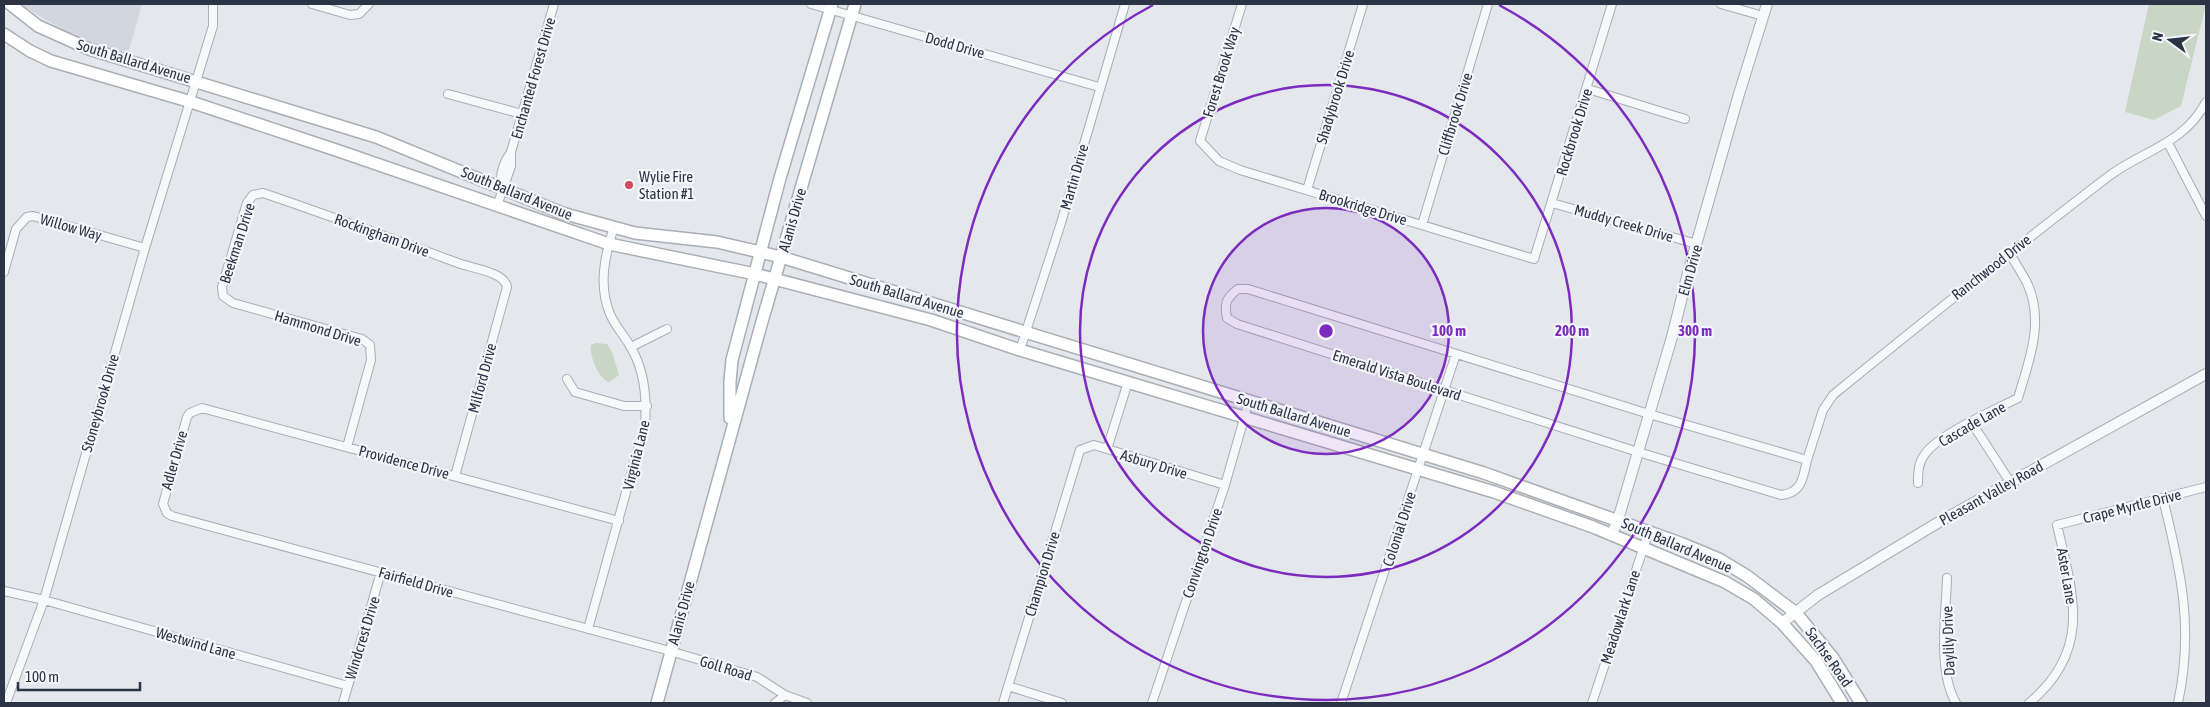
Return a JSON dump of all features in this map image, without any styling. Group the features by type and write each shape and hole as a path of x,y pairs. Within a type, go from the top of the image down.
{"main road":[{"name":"South Ballard Avenue","path":"10,4 38,26 89,49 376,137 562,213 635,233 716,242 781,257 1025,334 1502,478 1650,531 1719,559 1747,576 1796,613"},
{"name":"Alanis Drive","path":"657,703 730,436 855,4"},
{"name":"Alanis Drive","path":"730,436 732,360 756,274 760,252 831,7"},
{"name":"South Ballard Avenue","path":"4,34 30,51 51,61 188,101 609,244 756,274 931,320 1020,350 1494,492 1611,535 1725,582 1754,599 1782,623"},
{"name":"Sachse Road","path":"1796,613 1833,658 1861,703"},
{"name":"Sachse Road","path":"1782,623 1816,661 1842,703"}],"street":[{"name":"Stoneybrook Drive","path":"6,703 44,600 188,101 212,26 213,4"},
{"path":"312,4 350,15 359,14 368,4"},
{"name":"Enchanted Forest Drive","path":"497,206 502,187 507,181 512,166 511,152 554,4"},
{"name":"Dodd Drive","path":"810,4 831,7 852,16 1099,86"},
{"name":"Martin Drive","path":"1020,350 1061,223 1124,4"},
{"name":"Forest Brook Way","path":"1200,141 1242,4"},
{"name":"Shadybrook Drive","path":"1307,190 1363,4"},
{"name":"Cliffbrook Drive","path":"1422,225 1488,4"},
{"name":"Rockbrook Drive","path":"1534,259 1588,89 1612,4"},
{"path":"1721,4 1763,16"},
{"name":"Elm Drive","path":"1611,535 1618,520 1638,452 1767,4"},
{"path":"1588,89 1685,119"},
{"path":"448,94 522,114"},
{"name":"Ranchwood Drive","path":"1806,460 1823,410 1833,395 2009,252 2115,172 2168,143 2193,123 2206,102"},
{"name":"Brookridge Drive","path":"1200,141 1219,161 1240,170 1534,259"},
{"path":"2168,143 2206,216"},
{"name":"Rockingham Drive","path":"258,194 335,217 466,266 499,276 505,280"},
{"name":"Beekman Drive","path":"223,296 222,287 247,203 258,194"},
{"name":"Muddy Creek Drive","path":"1552,203 1697,244"},
{"name":"Willow Way","path":"4,272 16,229 27,217 33,216 145,248"},
{"name":"Virginia Lane","path":"588,629 645,424 647,406 645,385 639,364 610,313 604,294 603,273 614,227"},
{"name":"Cascade Lane","path":"1918,483 1919,466 1925,453 1941,440 2018,398 2032,355 2036,322 2028,285 2009,252"},
{"name":"Milford Drive","path":"455,476 507,287 505,280"},
{"name":"Emerald Vista Boulevard","path":"1238,289 1248,289 1649,414 1806,460 1799,488 1791,494 1781,494 1638,452 1237,324 1227,318 1225,307 1228,296 1238,289"},
{"name":"Hammond Drive","path":"223,296 233,303 362,338 370,345 371,360 347,447"},
{"path":"631,347 667,329"},
{"name":"Colonial Drive","path":"1341,703 1456,354"},
{"name":"Pleasant Valley Road","path":"1782,623 1837,583 2010,482 2206,374"},
{"path":"567,379 575,392 624,406 647,406"},
{"path":"1107,449 1128,382"},
{"name":"Convington Drive","path":"1152,703 1225,486 1249,401"},
{"name":"Providence Drive","path":"190,413 202,408 619,521"},
{"name":"Adler Drive","path":"164,509 163,499 187,417 190,413"},
{"path":"1972,422 2010,482"},
{"name":"Asbury Drive","path":"1084,447 1094,445 1225,486"},
{"name":"Champion Drive","path":"1003,703 1077,454 1084,447"},
{"name":"Crape Myrtle Drive","path":"2057,525 2206,487"},
{"path":"2163,499 2181,571 2184,599 2186,648 2178,703"},
{"name":"Fairfield Drive","path":"164,509 172,516 670,651"},
{"name":"Aster Lane","path":"2029,703 2056,672 2069,645 2074,624 2074,597 2057,525"},
{"name":"Meadowlark Lane","path":"1592,703 1650,531"},
{"name":"Windcrest Drive","path":"343,703 381,572"},
{"name":"Daylily Drive","path":"1947,578 1945,663 1947,678 1956,703"},
{"name":"Westwind Lane","path":"4,591 44,600 348,686"},
{"name":"Goll Road","path":"670,651 757,676 785,695 807,703"},
{"path":"1008,686 1062,703"},
{"path":"775,703 785,695"}],"shaded area":[{"path":"20,4 142,4 128,54 71,35"}],"green space":[{"path":"2149,4 2206,4 2181,106 2154,120 2125,112"},
{"path":"596,343 607,344 612,352 619,375 609,382 598,372 593,361 591,345"}],"place":[{"name":"Wylie Fire Station #1","path":"629,185"}]}
